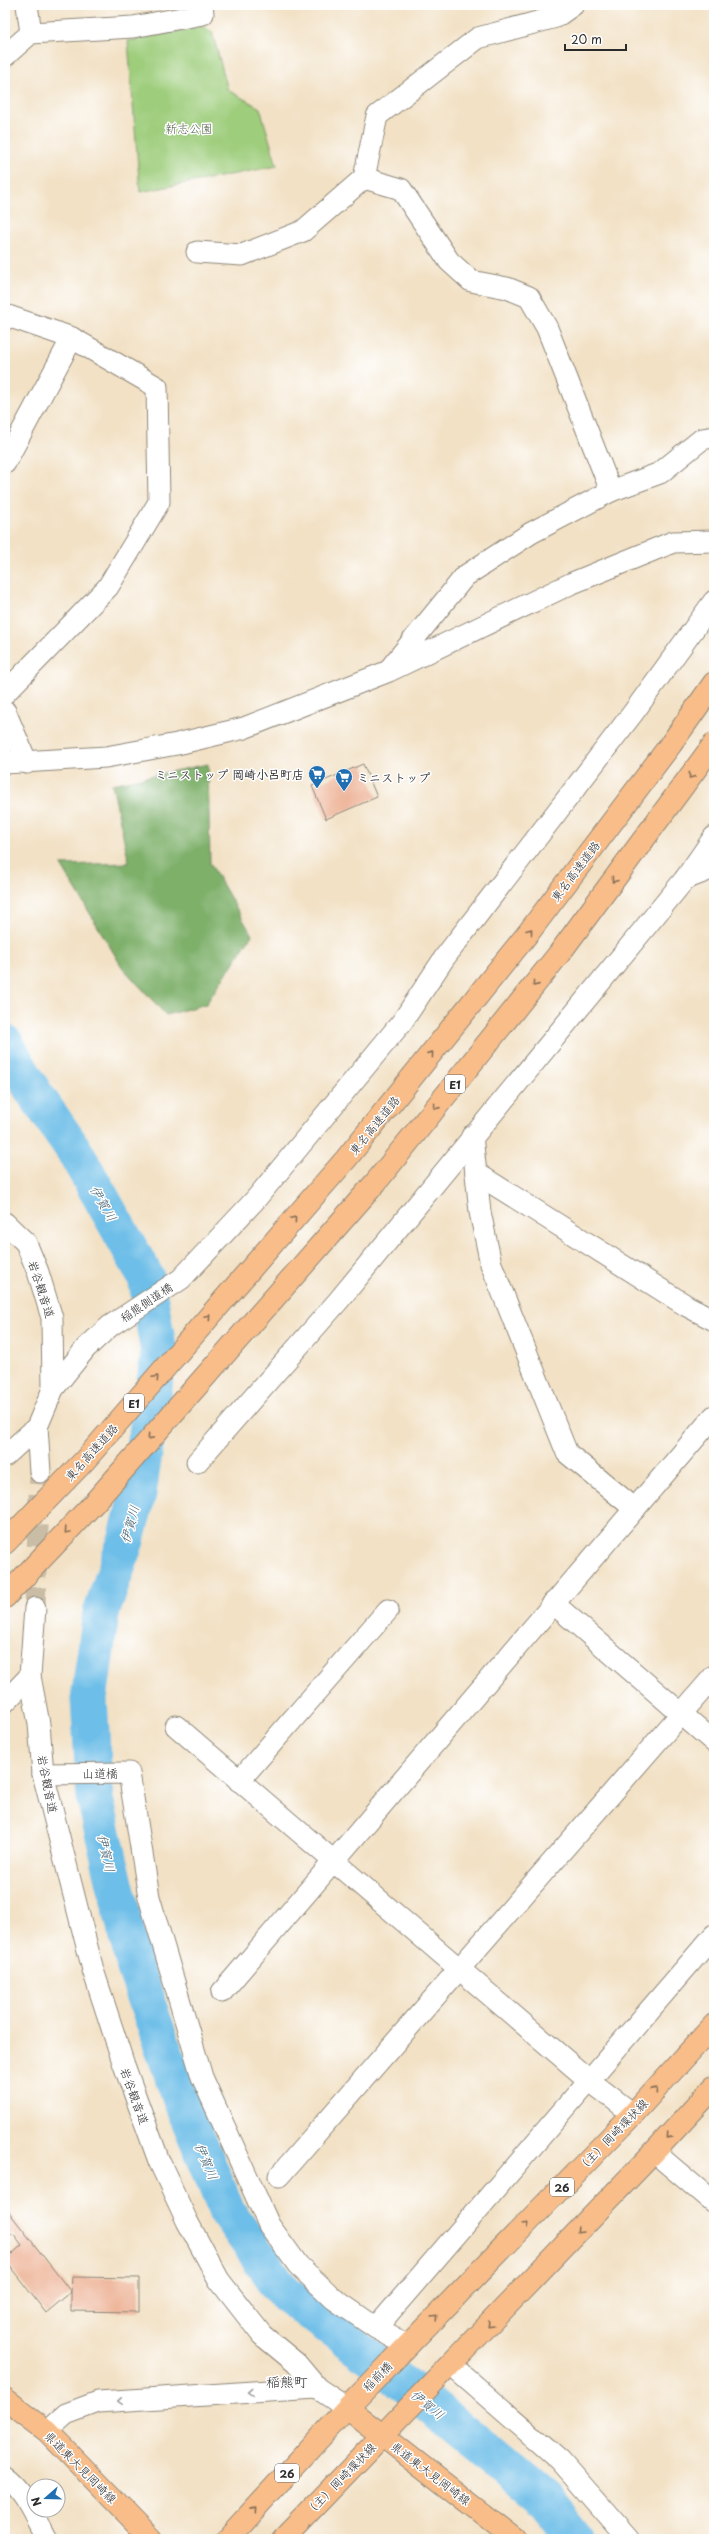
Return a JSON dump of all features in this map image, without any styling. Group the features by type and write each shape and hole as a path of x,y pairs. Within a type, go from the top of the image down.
{"main road":[{"name":"東名高速道路","path":"5,1543 85,1460 182,1346 346,1159 529,932 672,744 714,683"},
{"name":"E1","path":"5,1597 94,1503 175,1408 376,1182 559,954 714,744"},
{"name":"（主）岡崎環状線","path":"407,2345 633,2114 714,2025"},
{"path":"382,2435 451,2365 714,2087"},
{"name":"稲前橋","path":"347,2408 407,2345"},
{"name":"県道東大見岡崎線","path":"6,2402 46,2431 152,2539"},
{"name":"県道東大見岡崎線","path":"347,2408 504,2528 515,2539"},
{"name":"26","path":"227,2539 347,2408"},
{"name":"（主）岡崎環状線","path":"283,2539 382,2435"}],"street":[{"path":"27,5 31,33"},
{"path":"5,56 31,33 132,27 203,14 202,5"},
{"path":"197,252 242,255 303,231 364,178 377,116 478,38 556,18 574,5"},
{"path":"364,178 401,189 449,261 471,281 507,288 529,297 547,328 611,491"},
{"path":"5,315 72,338 157,387 159,502 108,587 5,693"},
{"path":"5,463 72,338"},
{"path":"389,671 465,576 531,533 611,491 660,473 702,439 714,437"},
{"path":"5,763 27,763 106,757 177,744 244,728 389,671 570,584 665,545 673,542 714,541"},
{"name":"稲熊側道橋","path":"53,1389 86,1348 110,1326 181,1279 255,1200 402,1022 445,957 633,713 714,601"},
{"path":"5,711 27,763"},
{"path":"196,1462 339,1300 472,1136 685,879 714,837"},
{"path":"685,879 714,868"},
{"path":"472,1136 480,1212 491,1264 568,1453 635,1509"},
{"path":"476,1173 687,1306 714,1320"},
{"name":"岩谷観音道","path":"5,1223 26,1243 38,1272 52,1318 53,1389"},
{"path":"5,1456 37,1427 53,1389"},
{"path":"222,1992 714,1416"},
{"path":"37,1427 40,1472"},
{"path":"553,1603 714,1742"},
{"name":"岩谷観音道","path":"35,1608 30,1676 39,1724 43,1774 93,1970 124,2065 159,2161 187,2221 220,2280 262,2335 296,2363 317,2388 347,2408"},
{"path":"239,1781 388,1610"},
{"path":"5,1702 30,1676"},
{"path":"279,2176 714,1676"},
{"path":"176,1726 590,2081 633,2114"},
{"name":"山道橋","path":"43,1774 129,1773 149,1897 202,2077 269,2225 298,2265 334,2299 376,2328"},
{"path":"407,2345 376,2328 590,2081 714,1934"},
{"path":"654,2152 711,2194"},
{"path":"451,2365 560,2460 628,2539"},
{"path":"46,2431 66,2414 98,2402 317,2388"},
{"path":"5,2477 13,2483 27,2502 47,2539"}],"green space":[{"name":"新志公園","path":"203,26 212,32 228,90 260,108 277,166 140,192 128,41"},
{"path":"208,764 210,863 252,935 206,1004 166,1015 122,967 61,865 129,863 112,784"}],"building":[{"name":"ミニストップ","path":"363,764 377,797 326,819 312,786"},
{"path":"5,2207 71,2292 46,2313 5,2260 22,2245 13,2233 5,2240"},
{"path":"72,2277 139,2278 139,2312 71,2311"}],"waterway":[{"name":"伊賀川","path":"5,1043 33,1091 74,1150 146,1277 159,1353 138,1493 126,1540 101,1613 89,1699 95,1799 135,1968 183,2105 228,2213 285,2294 361,2350 451,2422 546,2502 576,2539"}],"tunnel":[{"path":"35,1608 40,1472"}],"place":[{"name":"ミニストップ 岡崎小呂町店","path":"317,789"},
{"name":"ミニストップ","path":"344,792"}],"district":[{"name":"稲熊町","path":"287,2381"}]}
